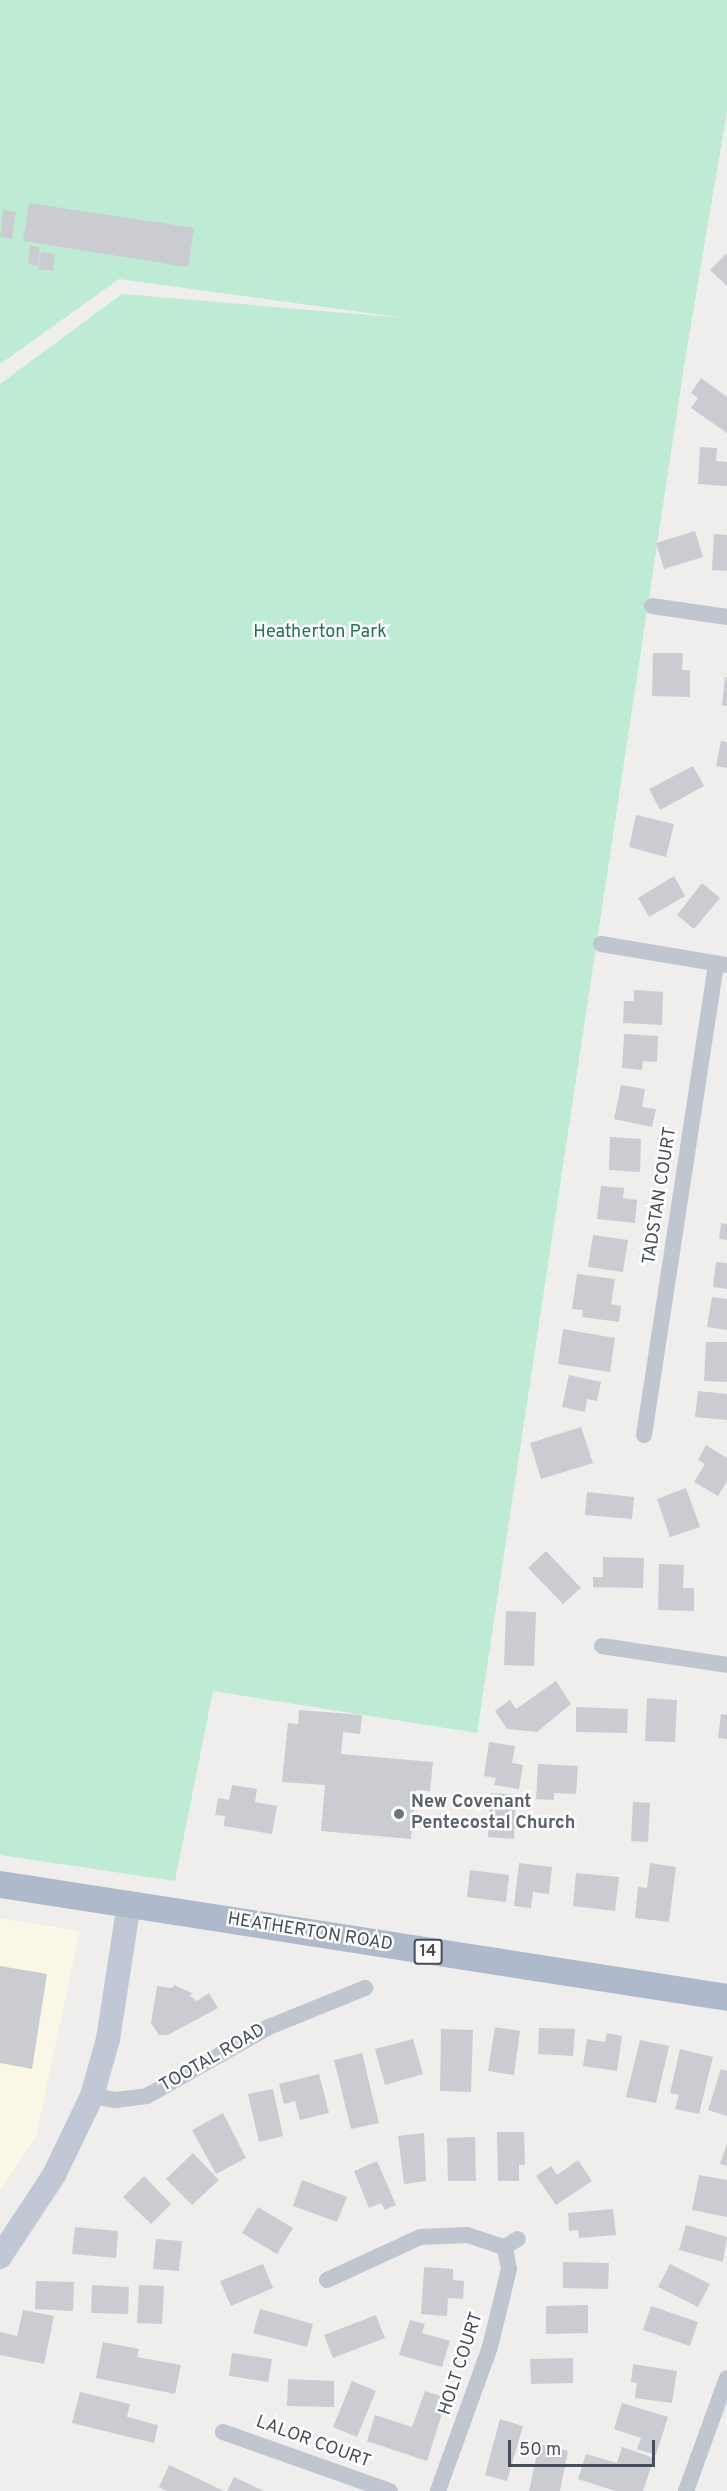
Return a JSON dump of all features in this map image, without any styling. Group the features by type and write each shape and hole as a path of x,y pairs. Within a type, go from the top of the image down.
{"main road":[{"name":"HEATHERTON ROAD","path":"0,1884 727,1997"},
{"path":"0,2257 54,2175 92,2096 108,2039 129,1904"}],"street":[{"path":"652,606 727,617"},
{"path":"602,944 722,964"},
{"name":"TADSTAN COURT","path":"644,1435 722,964"},
{"path":"602,1646 727,1665"},
{"name":"TOOTAL ROAD","path":"92,2096 115,2100 147,2097 269,2026 365,1988"},
{"name":"HOLT COURT","path":"327,2280 420,2237 467,2235 512,2243 509,2269 490,2347 438,2491"},
{"path":"686,2491 721,2410 726,2384"},
{"name":"LALOR COURT","path":"223,2432 390,2491"}],"shaded area":[{"path":"0,1918 80,1931 36,2137 0,2191"}],"green space":[{"name":"Heatherton Park","path":"0,0 727,0 727,111 685,360 477,1733 213,1691 175,1881 0,1855 0,384 122,294 405,318 119,279 0,364"}],"building":[{"path":"29,203 194,228 188,267 23,241"},
{"path":"3,210 16,212 12,239 0,237"},
{"path":"30,246 40,247 38,266 28,264"},
{"path":"41,252 55,254 53,271 38,269"},
{"path":"727,253 727,286 710,270"},
{"path":"701,378 727,397 727,433 691,408 698,398 691,393"},
{"path":"700,447 717,448 716,461 727,462 727,486 698,484"},
{"path":"695,531 703,557 664,569 656,543"},
{"path":"714,534 727,535 727,571 712,570"},
{"path":"653,653 683,653 682,670 690,670 690,697 652,696"},
{"path":"725,677 727,677 727,706 722,705"},
{"path":"721,741 727,742 727,768 716,766"},
{"path":"693,766 704,786 660,810 649,789"},
{"path":"636,815 674,824 666,857 629,847"},
{"path":"674,876 685,896 649,917 638,898"},
{"path":"702,883 720,898 694,929 677,915"},
{"path":"634,990 663,992 662,1025 623,1023 624,1001 634,1001"},
{"path":"624,1034 658,1036 657,1062 643,1061 642,1070 622,1068"},
{"path":"621,1085 645,1089 642,1107 656,1109 652,1127 614,1119"},
{"path":"610,1137 641,1139 640,1172 609,1170"},
{"path":"601,1186 624,1188 623,1198 637,1200 635,1223 597,1219"},
{"path":"721,1223 727,1224 727,1240 719,1239"},
{"path":"593,1235 628,1240 623,1272 588,1267"},
{"path":"716,1262 727,1263 727,1289 713,1287"},
{"path":"577,1274 615,1279 611,1304 621,1306 619,1322 582,1317 583,1310 572,1309"},
{"path":"712,1297 727,1299 727,1330 707,1327"},
{"path":"563,1329 615,1338 610,1372 558,1364"},
{"path":"706,1342 727,1342 727,1382 704,1381"},
{"path":"569,1375 601,1382 597,1401 587,1399 585,1412 562,1407"},
{"path":"698,1391 727,1394 727,1420 695,1417"},
{"path":"581,1427 593,1463 541,1479 530,1443"},
{"path":"706,1445 727,1458 727,1481 718,1496 694,1482 705,1464 698,1460"},
{"path":"686,1488 700,1527 670,1537 657,1499"},
{"path":"587,1492 634,1497 632,1519 585,1515"},
{"path":"546,1551 581,1588 563,1604 528,1568"},
{"path":"603,1557 644,1558 643,1588 593,1587 593,1577 603,1577"},
{"path":"659,1564 684,1565 683,1588 694,1588 694,1611 658,1610"},
{"path":"506,1611 536,1612 534,1666 504,1665"},
{"path":"556,1681 571,1704 537,1732 507,1729 495,1711 510,1700 516,1709"},
{"path":"647,1698 677,1700 675,1742 645,1741"},
{"path":"576,1707 628,1709 627,1733 576,1732"},
{"path":"299,1710 362,1715 360,1734 343,1732 341,1754 433,1762 430,1791 416,1790 411,1839 321,1831 325,1785 282,1782 288,1723 298,1724"},
{"path":"721,1714 727,1715 727,1739 718,1738"},
{"path":"489,1742 515,1746 512,1763 523,1765 519,1789 494,1785 496,1778 484,1776"},
{"path":"538,1764 578,1766 576,1794 554,1793 554,1800 536,1799"},
{"path":"232,1785 257,1789 255,1802 277,1806 272,1834 224,1826 225,1816 215,1815 218,1798 229,1800"},
{"path":"491,1793 516,1795 514,1839 488,1837"},
{"path":"633,1802 650,1803 648,1842 631,1841"},
{"path":"519,1863 552,1867 549,1894 533,1892 531,1908 514,1906"},
{"path":"650,1863 676,1867 669,1922 635,1918 638,1887 647,1888"},
{"path":"470,1870 509,1875 506,1902 467,1897"},
{"path":"576,1873 619,1877 615,1911 573,1906"},
{"path":"0,1966 47,1974 32,2069 0,2063"},
{"path":"174,1985 192,1993 190,1996 197,2001 209,1993 218,2008 168,2035 159,2035 151,2023 157,1986 172,1988"},
{"path":"495,2027 520,2031 514,2075 488,2071"},
{"path":"539,2028 575,2029 573,2056 538,2054"},
{"path":"441,2029 473,2030 471,2092 440,2091"},
{"path":"607,2033 622,2036 617,2071 583,2066 587,2039 605,2042"},
{"path":"413,2039 423,2074 385,2085 375,2049"},
{"path":"640,2040 669,2046 656,2103 626,2097"},
{"path":"680,2049 713,2057 699,2114 675,2109 679,2095 670,2093"},
{"path":"362,2053 379,2123 351,2129 334,2060"},
{"path":"721,2069 727,2071 727,2116 708,2110"},
{"path":"319,2074 329,2113 300,2120 295,2101 284,2104 279,2084"},
{"path":"273,2089 283,2136 259,2142 248,2094"},
{"path":"223,2113 246,2158 216,2174 192,2130"},
{"path":"497,2132 524,2132 525,2165 519,2165 519,2181 498,2181"},
{"path":"424,2133 426,2181 404,2184 398,2136"},
{"path":"475,2137 476,2181 448,2181 447,2138"},
{"path":"727,2143 727,2166 720,2164"},
{"path":"193,2153 219,2180 192,2205 166,2179"},
{"path":"578,2160 592,2181 556,2205 536,2176 551,2166 557,2175"},
{"path":"377,2161 396,2205 385,2210 381,2203 369,2208 354,2171"},
{"path":"699,2175 727,2180 727,2217 692,2210"},
{"path":"144,2176 171,2204 151,2224 123,2197"},
{"path":"302,2180 347,2197 337,2222 293,2206"},
{"path":"258,2207 293,2228 277,2254 242,2233"},
{"path":"613,2209 616,2235 579,2238 578,2230 569,2231 568,2213"},
{"path":"686,2225 727,2237 723,2262 679,2250"},
{"path":"75,2227 118,2231 116,2258 72,2254"},
{"path":"156,2239 182,2241 179,2271 153,2269"},
{"path":"563,2262 609,2263 608,2289 563,2288"},
{"path":"263,2264 273,2288 231,2306 220,2281"},
{"path":"670,2264 710,2284 698,2307 658,2287"},
{"path":"424,2267 453,2269 453,2280 464,2281 463,2299 448,2298 447,2316 421,2314"},
{"path":"36,2281 74,2282 73,2311 35,2309"},
{"path":"92,2285 129,2287 128,2314 91,2313"},
{"path":"139,2285 164,2286 162,2324 137,2323"},
{"path":"588,2305 588,2333 546,2334 546,2306"},
{"path":"651,2306 698,2322 690,2346 643,2330"},
{"path":"260,2309 313,2324 307,2347 253,2333"},
{"path":"23,2310 54,2316 44,2364 0,2355 0,2332 17,2336"},
{"path":"376,2315 385,2338 333,2358 324,2335"},
{"path":"410,2320 425,2324 422,2333 450,2341 442,2367 399,2355"},
{"path":"103,2342 139,2349 137,2357 181,2365 175,2394 96,2378"},
{"path":"232,2353 272,2359 268,2382 229,2376"},
{"path":"573,2358 573,2383 531,2384 530,2359"},
{"path":"633,2364 677,2371 672,2403 635,2398 637,2383 631,2382"},
{"path":"288,2379 334,2381 334,2407 287,2406"},
{"path":"352,2381 376,2391 357,2437 333,2427"},
{"path":"425,2391 447,2398 427,2461 367,2441 375,2415 412,2427"},
{"path":"80,2392 130,2404 127,2417 158,2425 154,2443 72,2423"},
{"path":"622,2403 668,2417 656,2455 637,2449 641,2438 614,2429"},
{"path":"500,2419 523,2426 507,2481 485,2475"},
{"path":"539,2444 568,2451 560,2491 529,2491"},
{"path":"622,2447 654,2458 643,2491 615,2491 578,2479 586,2454 617,2463"},
{"path":"169,2465 224,2491 167,2491 159,2487"},
{"path":"234,2477 264,2491 227,2491"}],"place":[{"name":"New Covenant Pentecostal Church","path":"399,1814"}]}
